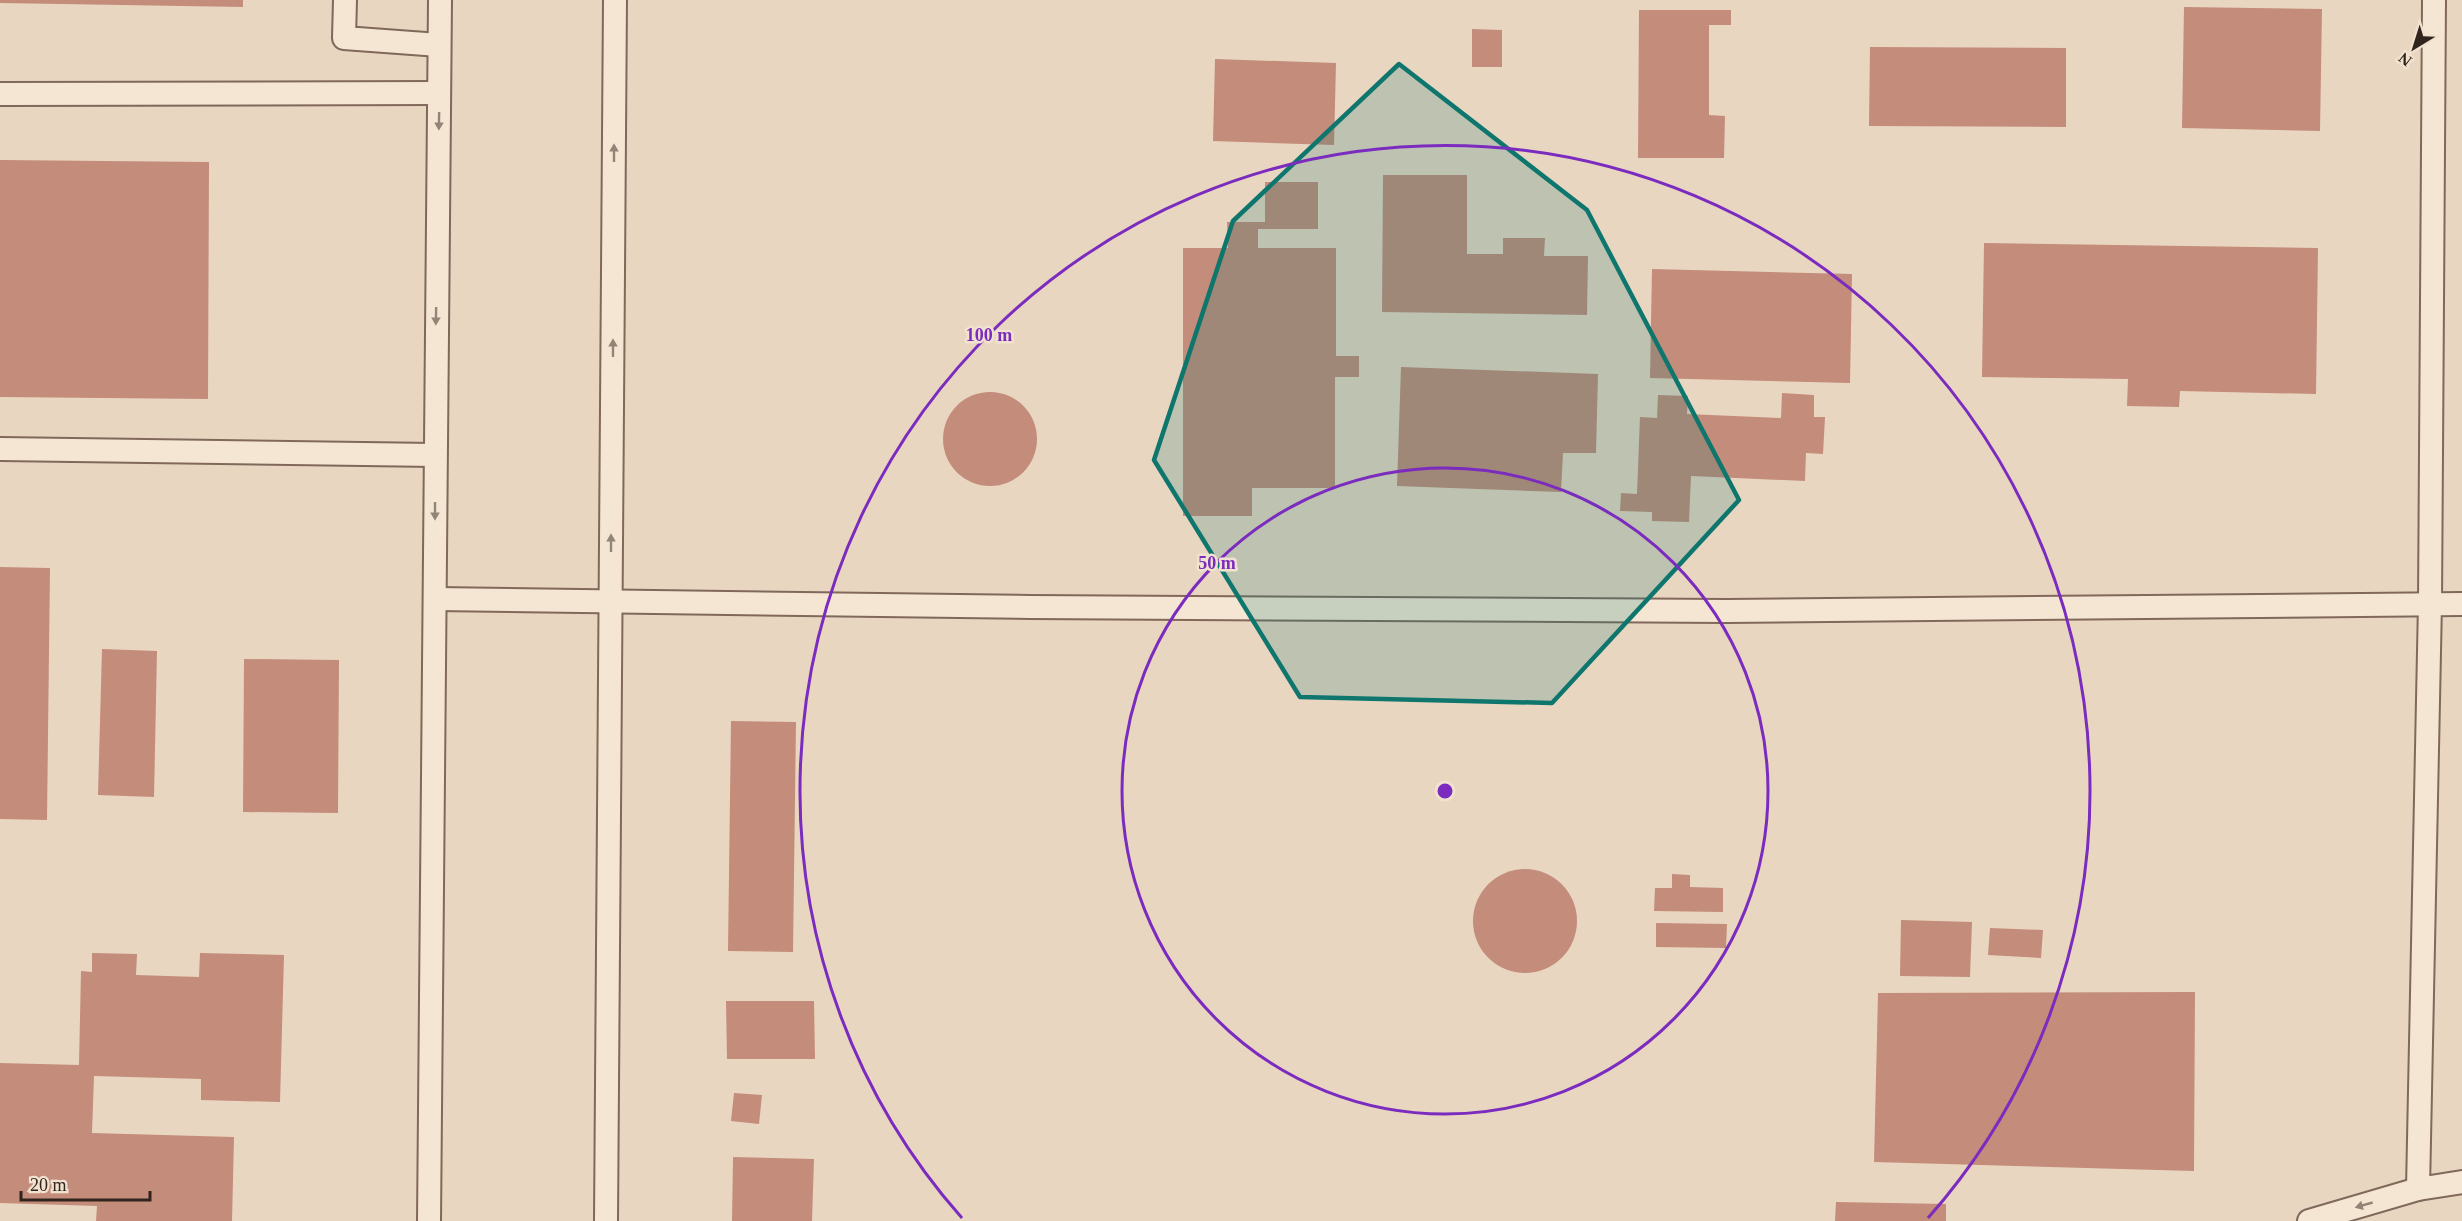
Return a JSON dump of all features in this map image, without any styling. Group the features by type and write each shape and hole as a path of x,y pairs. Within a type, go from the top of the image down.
{"lane":[{"path":"345,0 344,38 439,45"},
{"path":"429,1221 440,0"},
{"path":"606,1221 615,0"},
{"path":"2418,1189 2430,603 2434,0"},
{"path":"0,94 439,93"},
{"path":"0,449 435,455"},
{"path":"436,599 1043,607 1726,611 2462,604"},
{"path":"2309,1221 2418,1189 2462,1182"}],"highlighted area":[{"path":"1399,64 1587,210 1739,500 1552,703 1300,697 1154,460 1233,221"}],"building":[{"path":"0,0 243,0 243,7 0,3"},
{"path":"2184,7 2322,9 2320,131 2182,128"},
{"path":"1639,10 1731,10 1731,25 1709,25 1709,115 1725,116 1724,158 1638,158"},
{"path":"1472,29 1502,30 1502,67 1472,67"},
{"path":"1870,47 2066,48 2066,127 1869,126"},
{"path":"1215,59 1336,63 1334,145 1213,141"},
{"path":"0,160 209,162 208,399 0,397"},
{"path":"1383,175 1467,175 1467,254 1503,254 1503,238 1545,238 1544,256 1588,256 1587,315 1382,312"},
{"path":"1265,182 1318,182 1318,229 1258,229 1258,248 1336,248 1336,356 1359,356 1359,377 1335,377 1335,488 1252,488 1252,516 1183,516 1183,248 1228,248 1227,222 1265,222"},
{"path":"1984,243 2318,248 2316,394 2180,391 2179,407 2127,406 2128,379 1982,377"},
{"path":"1652,269 1852,274 1850,383 1650,378"},
{"path":"1401,367 1598,374 1596,453 1563,453 1561,492 1397,486"},
{"path":"990,392 1008,396 1023,406 1033,421 1037,439 1033,457 1023,472 1008,482 990,486 972,482 957,472 947,457 943,439 947,421 957,406 972,396"},
{"path":"1782,393 1814,395 1814,417 1825,417 1823,454 1806,453 1805,481 1691,476 1689,522 1652,521 1652,512 1620,511 1621,493 1637,494 1640,417 1657,418 1658,395 1688,396 1687,414 1781,418"},
{"path":"0,567 50,568 47,820 0,819"},
{"path":"102,649 157,651 154,797 98,795"},
{"path":"244,659 339,660 338,813 243,812"},
{"path":"731,721 796,722 793,952 728,951"},
{"path":"1525,869 1545,873 1554,878 1568,892 1573,901 1577,921 1573,941 1568,950 1554,964 1545,969 1525,973 1505,969 1496,964 1482,950 1477,941 1473,921 1477,901 1482,892 1496,878 1505,873"},
{"path":"1672,874 1690,875 1690,887 1723,888 1723,912 1654,911 1655,888 1672,888"},
{"path":"1901,920 1972,922 1970,977 1900,976"},
{"path":"1656,923 1727,924 1726,948 1656,947"},
{"path":"1990,928 2043,930 2041,958 1988,955"},
{"path":"92,953 137,954 136,975 199,977 200,953 284,955 280,1102 201,1100 201,1079 94,1076 92,1133 234,1137 232,1221 96,1221 97,1206 0,1203 0,1063 79,1065 81,971 92,972"},
{"path":"2195,992 2194,1171 1874,1162 1878,993"},
{"path":"726,1001 814,1001 815,1059 727,1059"},
{"path":"734,1093 762,1095 759,1124 731,1121"},
{"path":"733,1157 814,1159 812,1221 732,1221"},
{"path":"1836,1202 1946,1204 1946,1221 1835,1221"}]}
